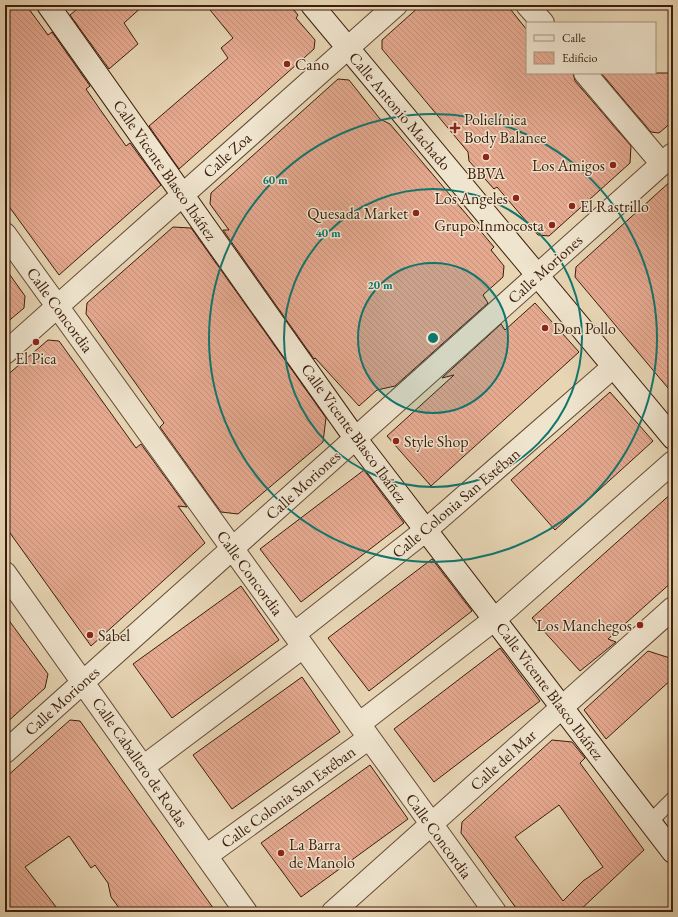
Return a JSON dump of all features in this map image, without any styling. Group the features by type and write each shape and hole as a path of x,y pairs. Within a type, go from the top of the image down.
{"street":[{"name":"Calle Vicente Blasco Ibáñez","path":"48,5 355,438 673,852"},
{"name":"Calle Antonio Machado","path":"312,5 673,438"},
{"name":"Calle Zoa","path":"5,353 396,5"},
{"path":"527,5 542,22"},
{"path":"586,74 667,159"},
{"name":"Calle Moriones","path":"5,752 667,159"},
{"name":"Calle Concordia","path":"5,234 495,912"},
{"name":"Calle Colonia San Estéban","path":"143,767 299,641 613,366"},
{"name":"Calle Colonia San Estéban","path":"206,856 364,731 495,619 673,462"},
{"name":"Calle Caballero de Rodas","path":"5,573 246,912"},
{"name":"Calle del Mar","path":"333,912 673,608"}],"lane":[{"path":"650,822 673,799"}],"building":[{"path":"5,5 26,5 48,35 52,32 90,86 86,89 126,146 130,143 161,185 59,275 5,201"},
{"path":"82,5 144,5 124,23 138,44 109,69 70,15"},
{"path":"206,5 290,5 298,15 296,18 315,40 314,49 179,169 149,126 228,58 221,48 233,38"},
{"path":"421,5 507,5 526,29 526,74 573,74 575,81 631,146 630,163 549,236 538,235 497,187 494,189 469,161 468,152 382,49 382,40"},
{"path":"673,73 673,121 659,133 651,132 602,74"},
{"path":"338,79 349,80 380,119 390,124 494,247 491,250 504,266 503,277 483,295 488,303 395,386 377,390 359,406 315,358 314,359 223,230 229,230 210,204 211,193"},
{"path":"673,179 673,394 575,277 576,267"},
{"path":"173,227 191,228 326,418 323,442 238,514 221,512 160,427 164,423 86,314 87,303"},
{"path":"5,268 25,296 24,308 5,324"},
{"path":"535,303 579,352 431,486 387,436 454,375 442,378 501,324 505,330"},
{"path":"48,340 59,341 136,448 141,444 187,507 178,506 205,543 91,646 5,526 5,377"},
{"path":"610,392 653,441 555,530 511,480"},
{"path":"364,470 404,523 301,602 260,549"},
{"path":"673,492 673,581 608,639 616,642 580,671 532,618"},
{"path":"432,559 472,611 369,691 328,638"},
{"path":"241,586 279,640 172,718 133,664"},
{"path":"5,615 48,674 45,688 5,724"},
{"path":"500,648 540,701 434,782 394,729"},
{"path":"648,651 673,659 673,678 606,739 584,710"},
{"path":"302,677 340,732 232,809 193,755"},
{"path":"70,720 80,721 216,912 122,912 111,897 108,883 95,865 91,868 69,836 25,867 60,912 5,912 5,778"},
{"path":"552,740 572,742 585,758 580,763 644,850 578,912 519,912 461,833 462,822","holes":["559,805 603,867 583,881 563,901 515,837"]},
{"path":"370,765 408,819 301,897 261,843"}],"place":[{"name":"Cano","path":"287,64"},
{"name":"Policlínica Body Balance","path":"455,128"},
{"name":"BBVA","path":"486,157"},
{"name":"Los Amigos","path":"613,165"},
{"name":"Los Angeles","path":"516,198"},
{"name":"El Rastrillo","path":"572,206"},
{"name":"Quesada Market","path":"416,213"},
{"name":"Grupo Inmocosta","path":"552,225"},
{"name":"Don Pollo","path":"545,328"},
{"name":"El Pica","path":"36,342"},
{"name":"Style Shop","path":"396,441"},
{"name":"Los Manchegos","path":"640,625"},
{"name":"Sabel","path":"90,635"},
{"name":"La Barra de Manolo","path":"281,853"}]}
